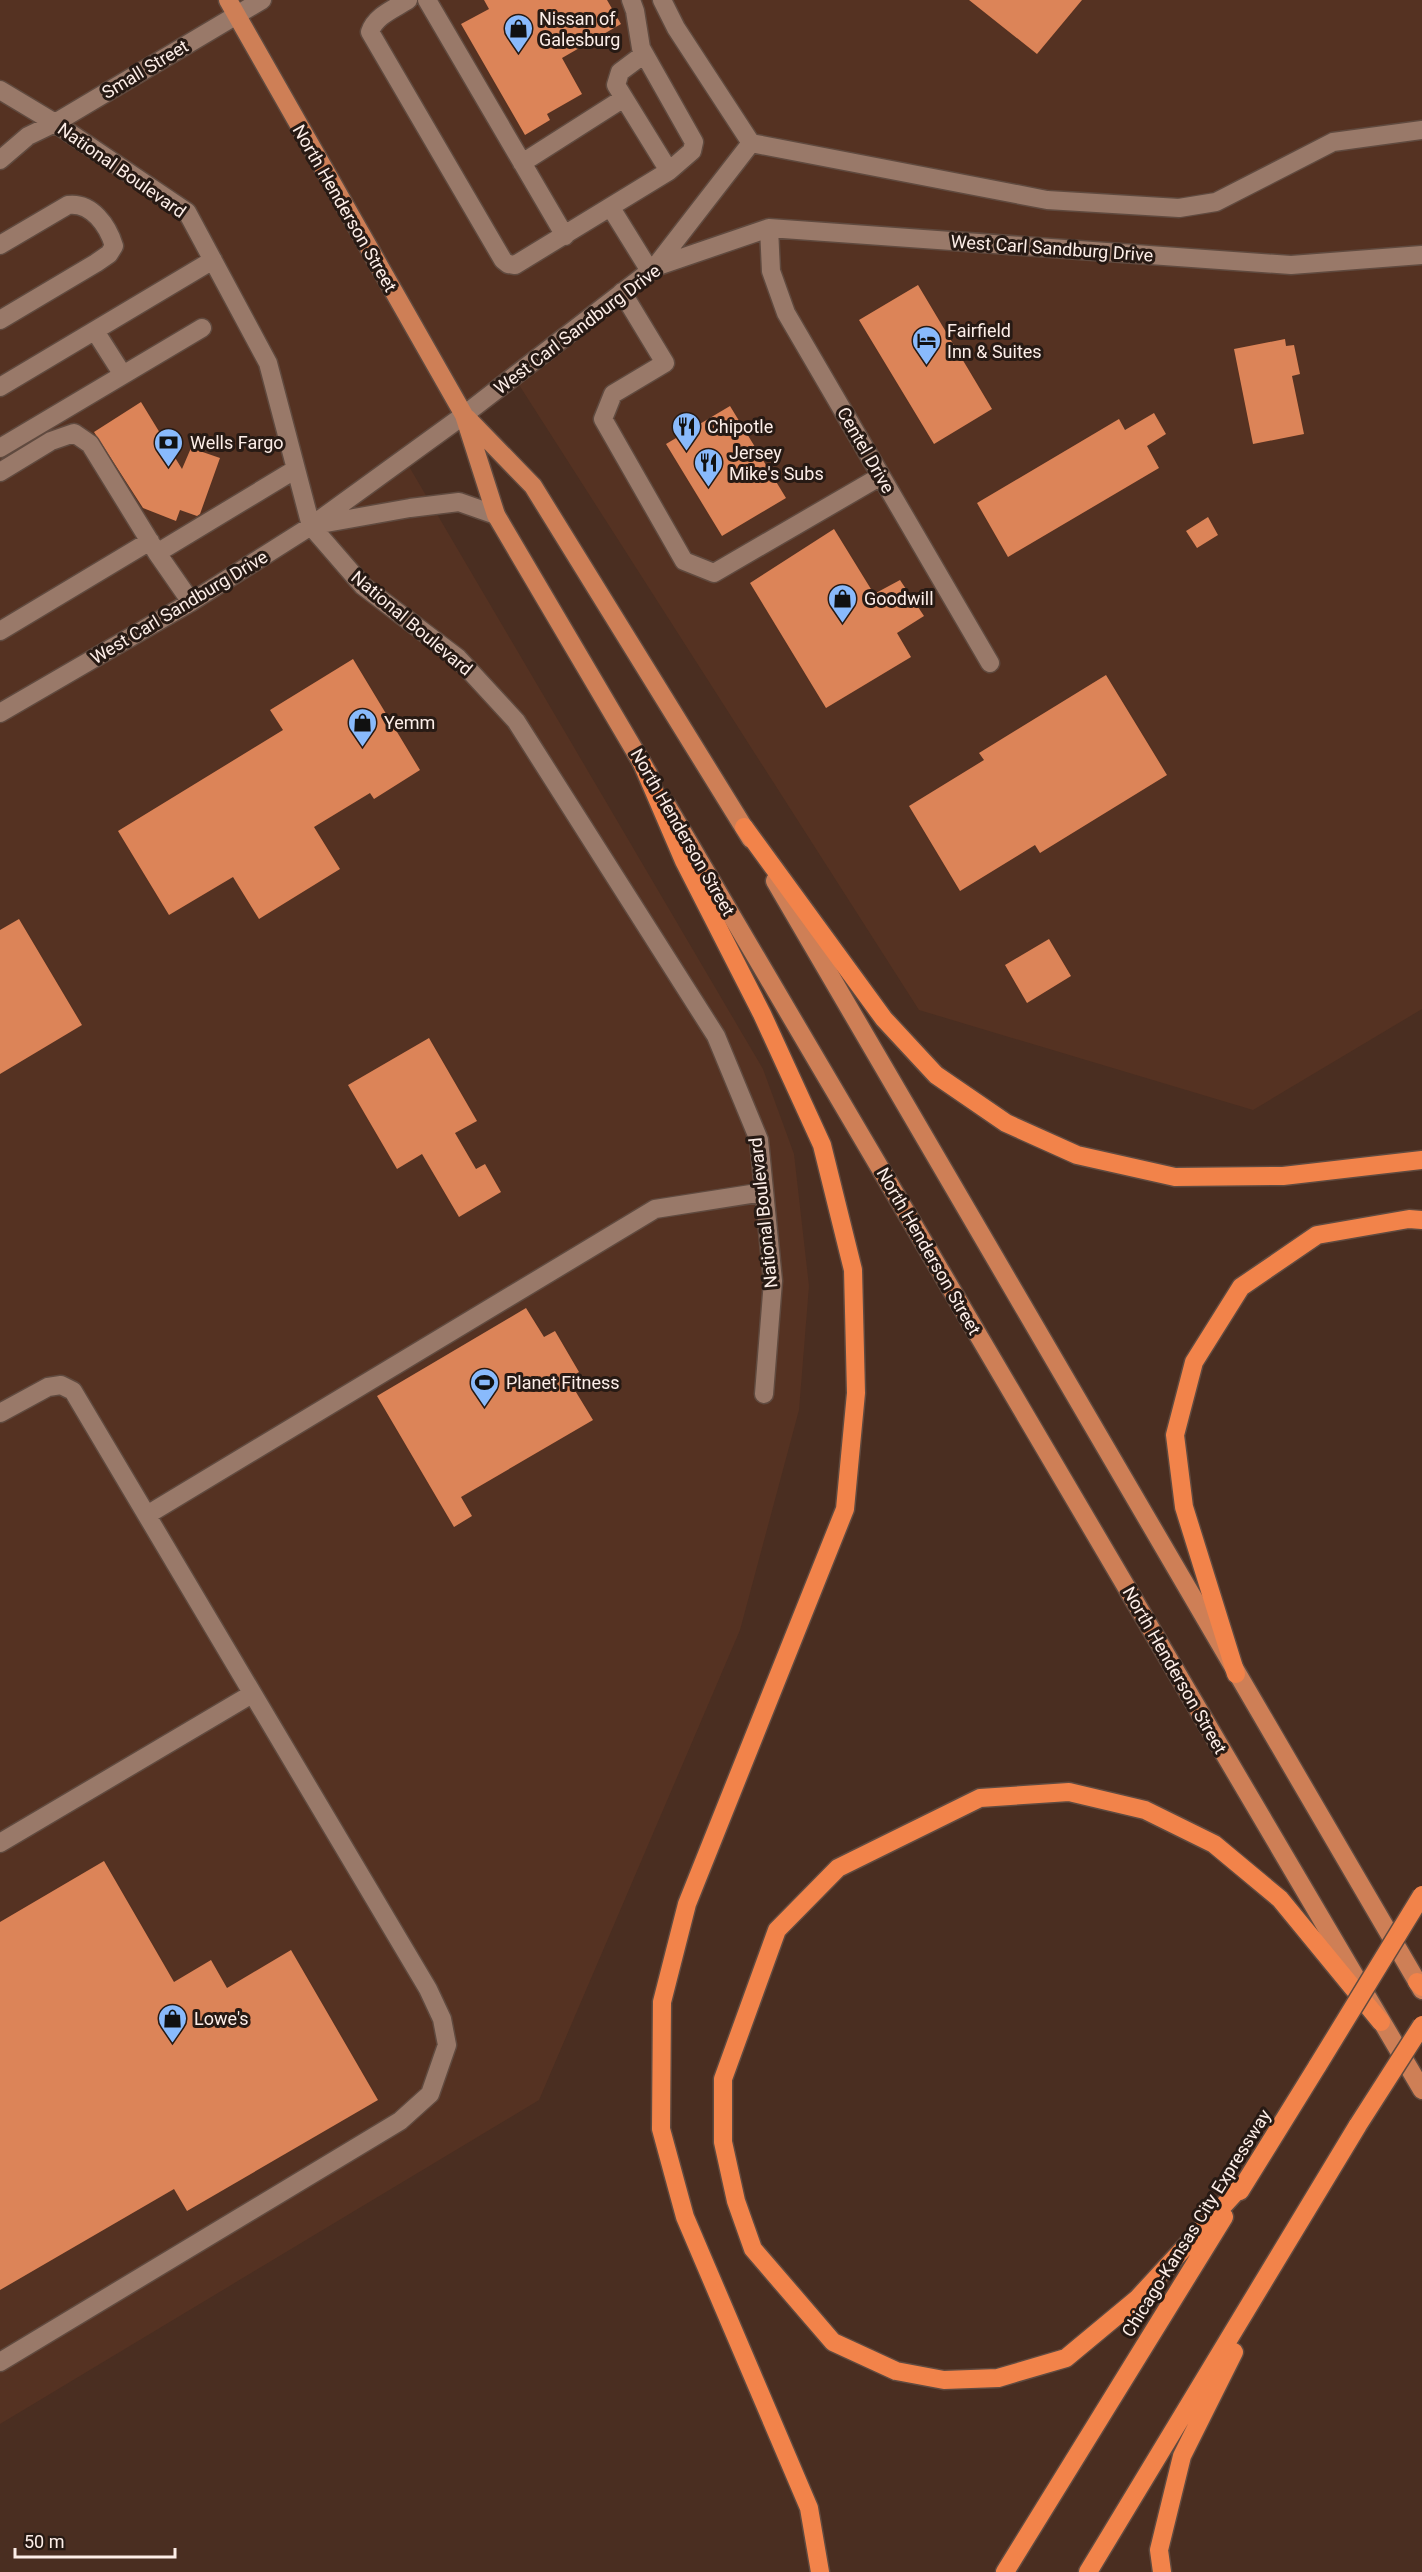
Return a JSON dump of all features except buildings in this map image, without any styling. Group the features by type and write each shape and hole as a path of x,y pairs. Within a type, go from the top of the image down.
{"highway":[{"path":"641,760 684,861 762,1014 822,1145 853,1270 856,1393 845,1509 687,1904 662,2001 661,2129 685,2217 809,2508 820,2572"},
{"path":"744,827 884,1019 936,1075 1006,1123 1077,1155 1175,1178 1283,1176 1422,1160"},
{"path":"1236,1674 1184,1507 1175,1436 1194,1362 1241,1287 1317,1235 1408,1219 1422,1220"},
{"path":"1246,2180 1137,2299 1066,2358 998,2378 945,2380 896,2371 833,2342 753,2249 736,2201 723,2142 723,2079 777,1930 838,1868 980,1798 1068,1792 1145,1810 1214,1844 1280,1899 1382,2022"},
{"name":"Chicago-Kansas City Expressway","path":"1005,2572 1422,1895"},
{"path":"1088,2572 1358,2125 1422,2025"},
{"path":"1162,2572 1159,2550 1182,2456 1289,2240"}],"main road":[{"name":"North Henderson Street","path":"232,8 464,415 496,514 1418,2084"},
{"name":"North Henderson Street","path":"464,415 533,486 744,827 1420,1987"}],"street":[{"name":"Small Street","path":"0,160 28,136 55,123 232,8 262,0"},
{"path":"408,0 378,18 370,33 503,260 514,265 611,208 669,171 693,151 694,142 641,48 631,0"},
{"path":"427,0 565,236"},
{"path":"662,0 676,28 751,143 1047,200 1179,208 1216,202 1333,142 1421,135"},
{"path":"644,54 620,72 616,85 669,171"},
{"name":"National Boulevard","path":"0,90 55,123 188,212 268,363 310,525 363,586 458,658 516,721 716,1036 759,1140 773,1281 764,1394"},
{"path":"522,163 624,98"},
{"path":"611,208 652,269 751,143"},
{"path":"0,244 68,205 75,204 86,208 101,219 110,233 114,246 109,254 96,263 0,320"},
{"name":"West Carl Sandburg Drive","path":"0,713 191,602 310,525 464,415 652,269 769,228 1291,265 1422,255"},
{"name":"Centel Drive","path":"769,228 771,271 786,313 990,663"},
{"path":"0,387 213,260"},
{"path":"622,292 664,363 613,394 603,419 684,561 714,573 881,476"},
{"path":"0,448 202,328"},
{"path":"95,331 123,375"},
{"path":"0,472 51,441 74,433 82,436 90,444 191,602"},
{"path":"0,631 296,468"},
{"path":"310,525 459,502 496,514"},
{"path":"147,1515 655,1209 764,1192"},
{"path":"0,1413 48,1387 61,1385 73,1391 428,1989 442,2019 447,2045 430,2094 400,2121 0,2362"},
{"path":"0,1843 252,1694"}],"shaded area":[{"path":"0,0 1422,0 1422,1009 1253,1110 919,1010 514,377 404,458 763,1069 794,1154 809,1286 799,1410 740,1630 539,2100 0,2424"}],"place":[{"name":"Nissan of Galesburg","path":"518,54"},
{"name":"Fairfield Inn & Suites","path":"926,366"},
{"name":"Chipotle","path":"686,452"},
{"name":"Wells Fargo","path":"169,468"},
{"name":"Jersey Mike's Subs","path":"708,488"},
{"name":"Goodwill","path":"843,624"},
{"name":"Yemm","path":"363,748"},
{"name":"Planet Fitness","path":"485,1408"},
{"name":"Lowe's","path":"173,2044"}]}
